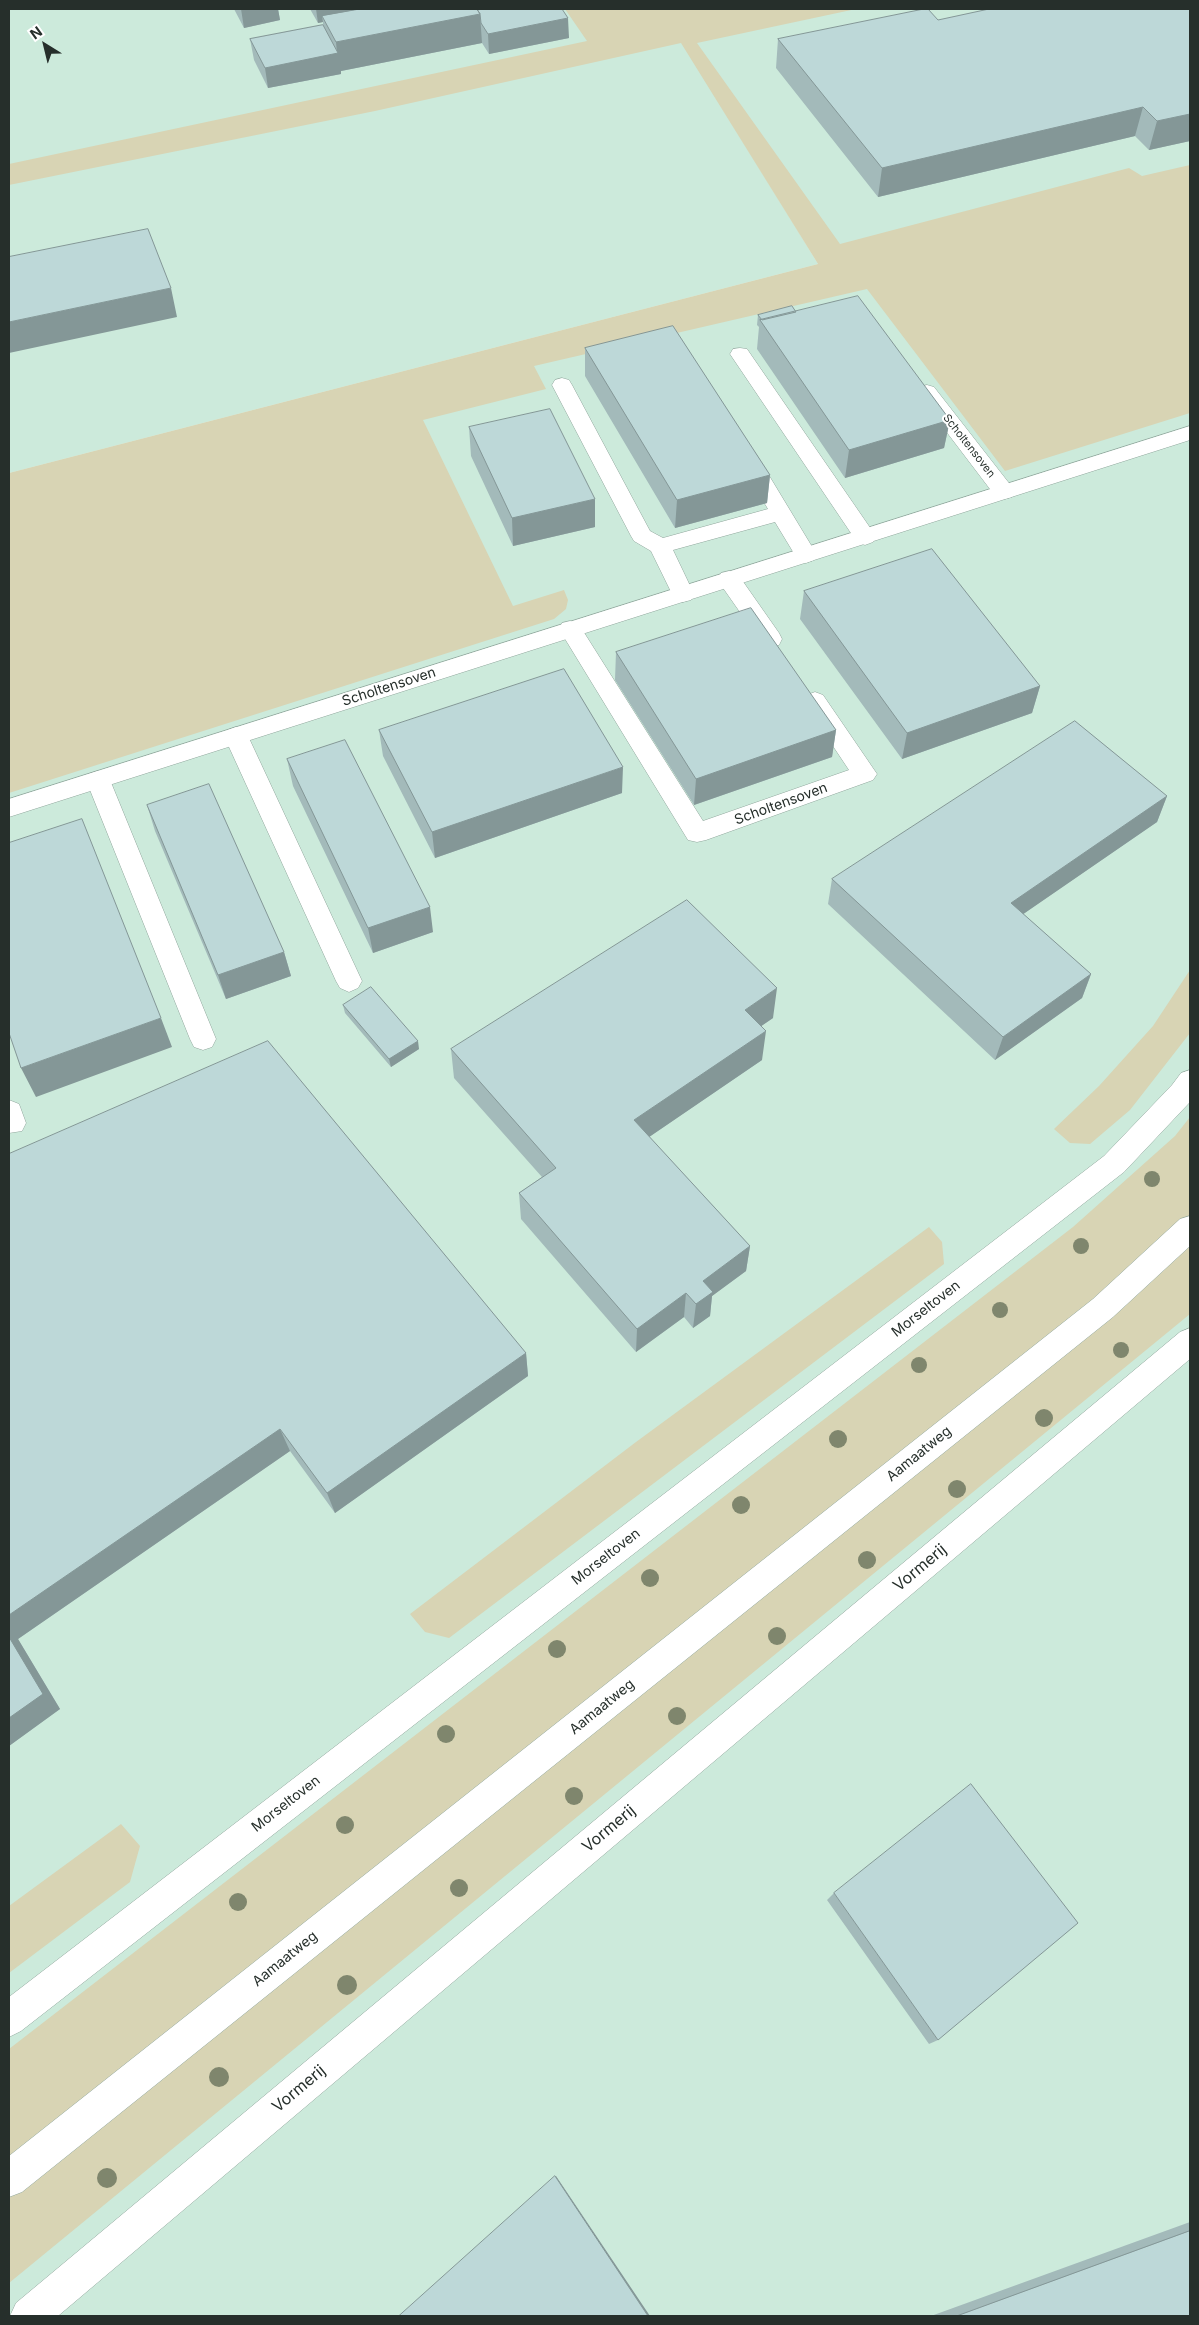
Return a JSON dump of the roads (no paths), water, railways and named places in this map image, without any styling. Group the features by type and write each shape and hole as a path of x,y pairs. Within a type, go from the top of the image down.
{"street":[{"path":"740,354 865,536"},
{"name":"Scholtensoven","path":"914,376 1004,492"},
{"path":"562,385 642,536 660,546 684,594"},
{"name":"Scholtensoven","path":"9,808 1190,433"},
{"path":"736,438 806,555"},
{"path":"660,546 781,513"},
{"path":"729,579 750,625 782,654"},
{"name":"Scholtensoven","path":"570,629 608,671 697,833 865,774 805,687"},
{"path":"236,736 350,981"},
{"path":"98,780 204,1039"},
{"name":"Morseltoven","path":"9,2019 1114,1164 1182,1093 1190,1081"},
{"name":"Aamaatweg","path":"9,2179 1103,1308 1190,1228"},
{"name":"Vormerij","path":"29,2316 1190,1341"}]}
